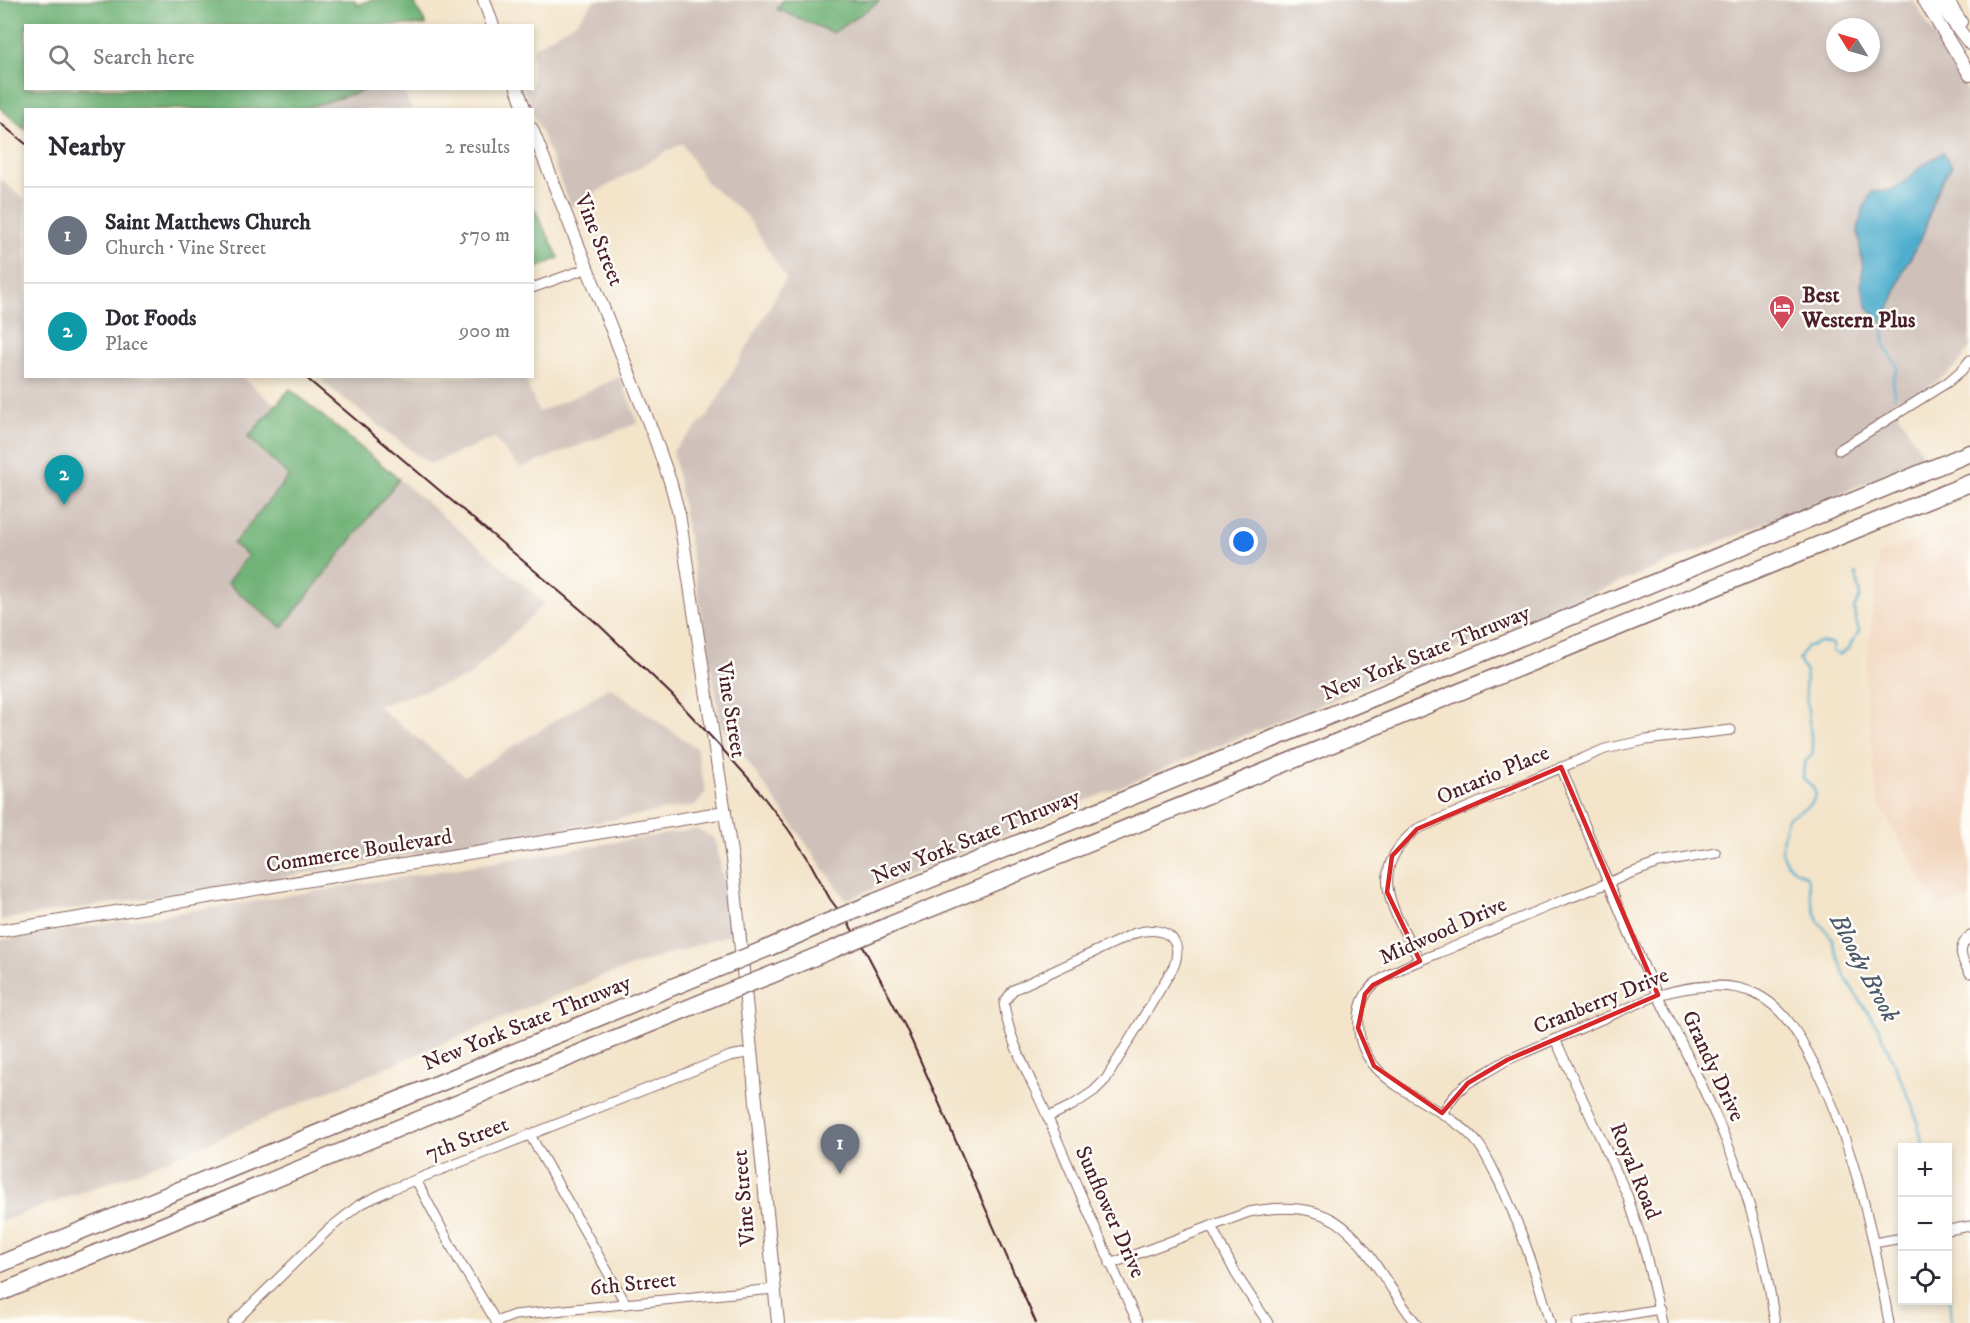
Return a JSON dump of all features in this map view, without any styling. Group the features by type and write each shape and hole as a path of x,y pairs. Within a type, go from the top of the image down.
{"highway":[{"name":"New York State Thruway","path":"0,1264 1970,453"},
{"path":"0,1293 890,925 1970,483"}],"street":[{"path":"484,0 492,24"},
{"path":"1924,0 1970,75"},
{"path":"1936,0 1970,44"},
{"path":"1947,0 1970,36"},
{"path":"518,90 524,108"},
{"name":"Vine Street","path":"534,134 654,436 679,514 732,859 778,1323"},
{"path":"534,287 588,268"},
{"path":"1839,450 1948,382 1970,360"},
{"name":"Ontario Place","path":"1420,961 1399,922 1387,892 1387,876 1392,856 1406,837 1428,823 1605,749 1646,740 1731,730"},
{"name":"Grandy Drive","path":"1561,767 1608,883 1726,1139 1761,1249 1775,1323"},
{"name":"Commerce Boulevard","path":"0,931 725,812"},
{"name":"Midwood Drive","path":"1550,1323 1520,1226 1479,1145 1465,1129 1393,1083 1374,1066 1362,1048 1358,1028 1365,994 1378,981 1420,961 1628,874 1659,863 1716,853"},
{"name":"Sunflower Drive","path":"1048,1117 1094,1092 1106,1079 1174,966 1177,948 1169,935 1158,930 1135,933 1035,979 1009,994 1004,1003 1005,1015 1016,1046 1110,1264 1138,1323"},
{"path":"1970,936 1962,945 1960,953 1970,973"},
{"name":"Cranberry Drive","path":"1442,1113 1457,1092 1468,1083 1507,1060 1658,995 1683,988 1710,987 1754,993 1770,1002 1783,1014 1802,1040 1843,1133 1861,1187 1889,1323"},
{"name":"Royal Road","path":"1556,1039 1628,1195 1644,1246 1662,1323"},
{"name":"7th Street","path":"233,1323 328,1229 359,1205 416,1180 730,1056 752,1052"},
{"path":"531,1135 626,1304"},
{"path":"416,1180 458,1259 496,1322"},
{"path":"1110,1264 1249,1212 1273,1208 1295,1208 1316,1212 1356,1236 1416,1323"},
{"path":"1211,1226 1236,1274 1268,1323"},
{"path":"1952,1229 1970,1226"},
{"path":"1874,1243 1898,1239"},
{"name":"6th Street","path":"496,1322 514,1315 774,1289"},
{"path":"1577,1323 1660,1309"}],"highlighted area":[{"path":"1561,767 1658,995 1507,1060 1468,1083 1442,1113 1374,1066 1358,1028 1365,994 1373,985 1420,961 1387,892 1392,856 1417,829"}],"shaded area":[{"path":"595,0 783,0 777,9 877,3 879,0 1913,0 1970,94 1970,347 1956,367 1932,385 1894,406 1924,457 1873,480 1400,671 846,900 721,724 673,450 708,416 786,278 747,216 706,182 682,143 571,207 534,114 534,108 532,108 524,90 534,90 534,47 576,22"},
{"path":"362,90 402,90 412,108 309,108"},
{"path":"0,179 24,199 24,378 242,378 276,405 248,437 289,476 233,544 248,555 228,583 282,627 399,479 545,603 468,677 377,706 465,776 610,687 696,748 706,792 696,805 254,882 0,920"},
{"path":"620,377 638,423 520,468 494,438 429,464 321,381 328,378 524,378 539,412"},
{"path":"1970,518 1970,897 1938,907 1877,800 1865,681 1879,555"},
{"path":"697,829 715,838 734,933 600,977 143,1170 0,1222 0,940"}],"green space":[{"path":"0,0 355,0 357,5 370,0 413,0 425,24 24,24 24,90 365,90 306,108 24,108 24,128 0,108"},
{"path":"783,0 879,0 833,33 777,9"},
{"path":"534,208 559,258 534,270"},
{"path":"290,389 399,479 282,628 227,583 248,555 233,544 289,476 248,437"}],"water":[{"path":"1943,152 1952,167 1937,190 1921,238 1905,267 1882,322 1868,308 1861,284 1863,268 1858,231 1863,208 1872,192 1896,188"}],"waterway":[{"path":"1882,322 1885,347 1897,366 1893,378 1894,397"},
{"name":"Bloody Brook","path":"1856,574 1860,596 1854,609 1859,631 1848,649 1839,655 1832,651 1832,644 1820,642 1806,647 1799,660 1806,673 1805,688 1813,752 1804,764 1803,778 1812,786 1816,794 1811,804 1787,818 1782,849 1783,856 1790,866 1807,877 1814,911 1819,922 1831,937 1846,979 1879,1029 1914,1109 1923,1143"},
{"name":"Bloody Brook","path":"1950,1305 1951,1323"}],"railway":[{"path":"0,123 24,142"},
{"path":"306,378 599,625 671,694 751,781 807,857 830,899 865,950 906,1028 1036,1323"}],"place":[{"name":"Best Western Plus","path":"1782,331"},
{"name":"Dot Foods","path":"64,505"},
{"name":"Saint Matthews Church","path":"840,1174"}]}
